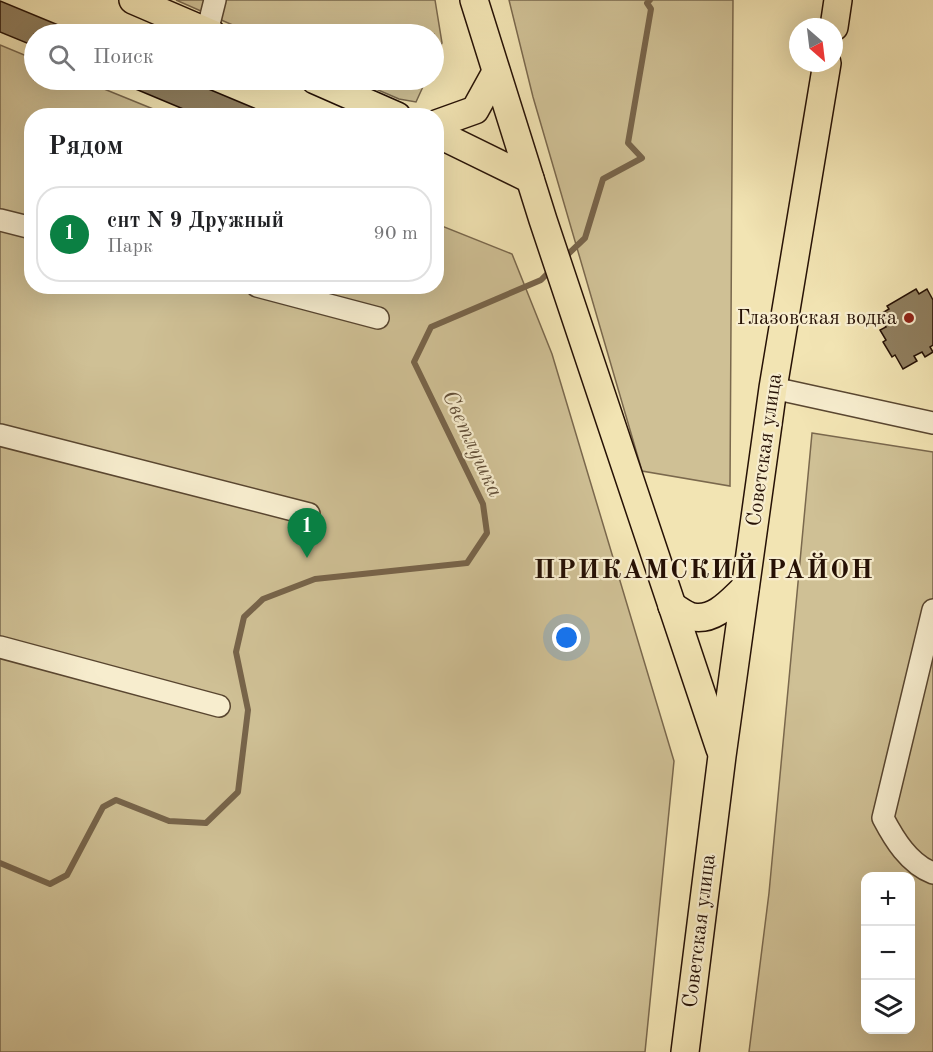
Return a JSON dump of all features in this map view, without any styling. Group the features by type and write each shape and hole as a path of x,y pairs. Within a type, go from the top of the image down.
{"main road":[{"path":"133,0 188,24"},
{"path":"474,0 543,220 722,756"},
{"path":"835,18 838,0"},
{"path":"444,121 475,110 496,72"},
{"name":"Советская улица","path":"685,1052 722,756 773,388 826,72"},
{"path":"338,90 379,108"},
{"path":"444,137 530,178"},
{"path":"672,606 692,617 709,616 723,609 745,588"}],"street":[{"path":"211,24 215,0"},
{"path":"0,220 24,226"},
{"path":"287,294 378,318"},
{"path":"773,388 933,423"},
{"path":"0,435 309,514"},
{"path":"933,610 883,818 897,844 925,870 933,873"},
{"path":"0,647 219,706"}],"shaded area":[{"path":"176,0 435,0 439,24 230,24"},
{"path":"509,0 733,0 730,486 642,471 533,97"},
{"path":"0,45 24,55 24,90 107,90 151,108 24,108 24,294 444,294 444,227 512,254 552,354 674,761 645,1052 0,1052"},
{"path":"378,90 421,90 416,102 399,99"},
{"path":"812,433 933,452 933,1052 749,1052 769,893"}],"building":[{"path":"0,1 56,24 24,24 24,42 0,32"},
{"path":"138,90 211,90 254,108 181,108"},
{"path":"916,289 919,294 927,289 933,300 933,345 930,347 933,352 925,357 922,352 914,356 917,361 903,369 895,355 892,357 883,342 886,340 880,330 886,327 879,315 889,309 887,306"}],"waterway":[{"name":"Светлушка","path":"563,259 585,238 603,179 642,158 628,143 651,9 647,3 650,0"},
{"name":"Светлушка","path":"0,863 50,884 67,875 103,807 116,800 169,821 206,823 238,792 248,710 236,652 244,617 263,599 315,579 467,563 487,533 483,504 414,362 431,327 541,280 551,270"}],"place":[{"name":"Глазовская водка","path":"909,318"},
{"name":"снт N 9 Дружный","path":"307,558"}],"district":[{"name":"ПРИКАМСКИЙ РАЙОН","path":"704,570"}]}
